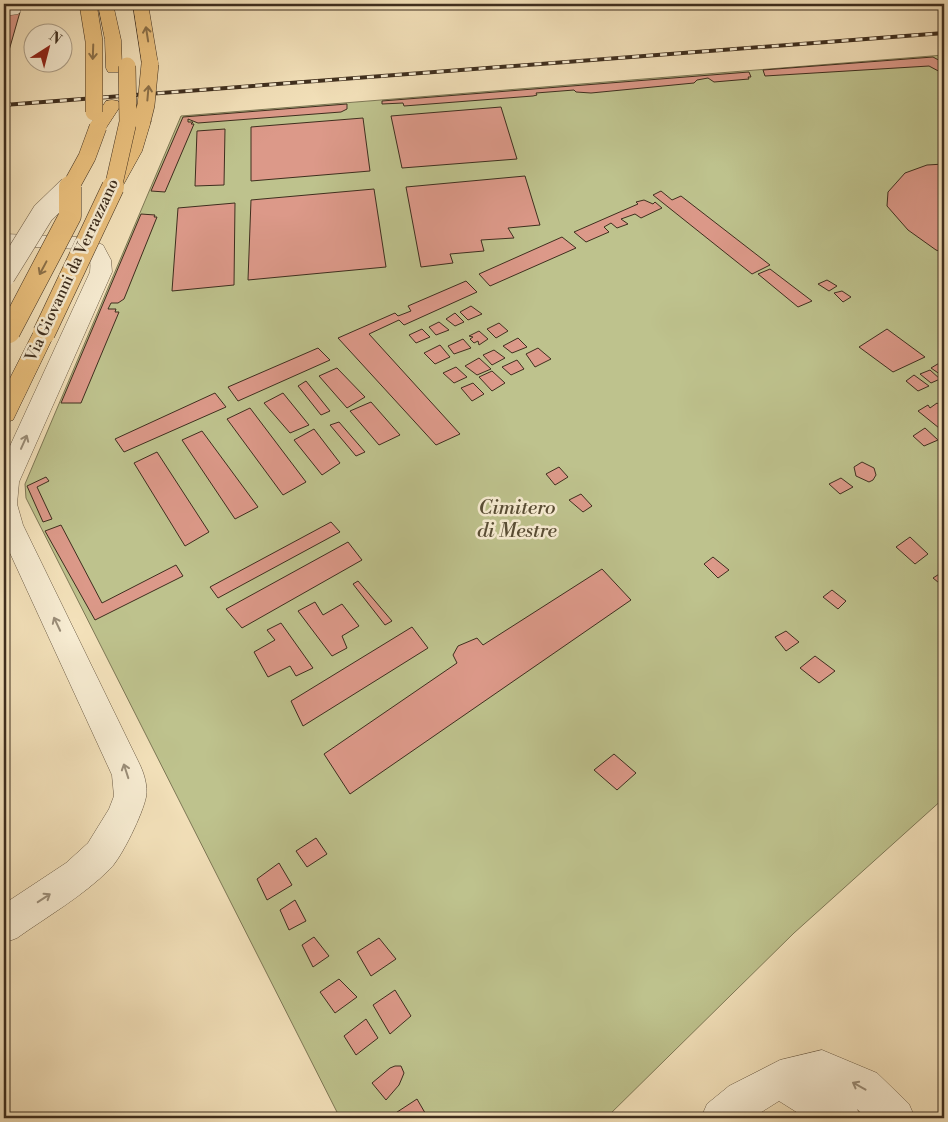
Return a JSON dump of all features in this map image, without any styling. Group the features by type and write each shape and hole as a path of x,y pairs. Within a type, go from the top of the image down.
{"main road":[{"path":"88,4 93,33 94,112 98,127"},
{"path":"104,4 120,67"},
{"path":"118,4 126,40 120,67"},
{"path":"114,185 133,152 146,105 150,64 140,4"},
{"name":"Via Giovanni da Verrazzano","path":"6,336 70,216 70,187 87,157 98,127 112,105 116,94 120,67"},
{"name":"Via Giovanni da Verrazzano","path":"4,414 114,185 128,122 120,67"}],"street":[{"path":"4,276 43,213 70,187"},
{"path":"4,240 84,243 96,249 101,260 100,272 6,482 4,504 20,546 128,774 130,796 122,818 100,854 78,875 4,925"},
{"path":"721,1118 743,1100 780,1079 822,1069 864,1087 895,1118"},
{"path":"780,1079 841,1118"}],"green space":[{"name":"Cimitero di Mestre","path":"944,55 944,798 794,933 606,1118 340,1118 26,498 25,484 181,116"}],"building":[{"path":"20,12 4,68 4,13"},
{"path":"933,57 944,63 944,74 929,66 765,76 763,70"},
{"path":"749,72 751,77 748,77 749,79 714,82 708,78 697,80 694,83 591,93 576,92 574,90 536,93 537,95 533,96 404,106 403,103 382,104 382,101"},
{"path":"347,104 347,109 341,112 198,123 188,119 188,122 193,122 191,124 194,124 165,192 151,191 183,117"},
{"path":"501,107 517,159 402,168 391,116"},
{"path":"363,118 370,171 251,181 251,127"},
{"path":"225,129 224,185 195,186 197,131"},
{"path":"944,164 944,253 936,250 908,230 887,206 888,192 905,173 927,165"},
{"path":"525,176 540,225 508,228 514,238 481,240 484,251 450,254 453,263 421,267 406,187"},
{"path":"374,189 386,267 248,280 251,200"},
{"path":"661,191 672,200 681,196 770,265 752,274 653,195"},
{"path":"644,200 653,204 655,202 662,208 641,218 635,214 621,219 628,224 617,228 611,223 604,227 609,232 586,242 574,232 638,204 636,202"},
{"path":"235,203 234,285 172,291 178,208"},
{"path":"141,214 155,215 154,217 157,217 124,299 118,303 111,303 108,309 116,309 115,312 119,312 81,403 61,403"},
{"path":"562,237 576,248 490,286 479,274"},
{"path":"770,269 812,301 798,307 758,274"},
{"path":"827,280 837,286 829,291 818,284"},
{"path":"466,281 477,292 404,325 399,320 369,334 460,434 436,445 338,338 395,313 398,316 411,311 408,306"},
{"path":"842,291 851,297 843,302 834,293"},
{"path":"471,306 482,314 468,320 460,312"},
{"path":"455,313 464,322 455,326 446,319"},
{"path":"439,322 449,330 436,335 429,327"},
{"path":"499,323 508,331 496,338 487,329"},
{"path":"422,329 430,337 416,343 409,335"},
{"path":"887,329 925,357 893,372 859,347"},
{"path":"479,331 488,339 479,345 478,341 474,343 470,339 473,337 469,336"},
{"path":"518,338 527,347 512,353 503,346"},
{"path":"463,339 471,348 454,354 448,346"},
{"path":"440,345 450,357 435,364 424,353"},
{"path":"318,348 330,360 238,401 228,387"},
{"path":"538,348 551,359 535,367 526,354"},
{"path":"494,350 505,358 492,365 483,355"},
{"path":"479,358 491,369 477,375 465,366"},
{"path":"517,360 524,369 511,375 502,367"},
{"path":"941,362 944,365 944,377 931,368"},
{"path":"456,367 467,377 454,383 443,373"},
{"path":"337,368 365,397 347,408 319,376"},
{"path":"930,370 940,379 931,383 920,374"},
{"path":"492,371 505,383 492,391 479,377"},
{"path":"914,375 929,386 918,391 906,381"},
{"path":"306,381 330,411 321,415 298,386"},
{"path":"473,383 484,394 472,401 461,388"},
{"path":"215,393 226,407 124,452 115,439"},
{"path":"283,393 309,425 290,433 264,403"},
{"path":"371,402 400,435 379,445 350,411"},
{"path":"937,403 944,408 944,432 918,411 928,405 930,408"},
{"path":"250,408 306,482 283,495 227,419"},
{"path":"339,422 365,452 356,456 330,425"},
{"path":"925,428 938,440 924,446 913,436"},
{"path":"314,429 340,463 322,475 294,440"},
{"path":"202,431 258,507 235,519 182,440"},
{"path":"157,452 209,532 185,546 134,463"},
{"path":"862,462 874,468 876,475 869,482 856,476 854,467"},
{"path":"559,467 568,477 555,485 546,474"},
{"path":"46,477 49,481 37,487 52,519 43,522 27,486"},
{"path":"841,478 853,487 840,494 829,484"},
{"path":"581,494 592,506 583,512 569,500"},
{"path":"331,522 340,532 218,598 210,587"},
{"path":"61,525 102,603 176,565 183,576 95,620 45,531"},
{"path":"910,537 928,554 915,564 896,547"},
{"path":"348,542 362,560 242,628 226,609"},
{"path":"713,557 729,570 718,578 704,564"},
{"path":"602,569 631,600 350,794 324,754 457,663 453,655 458,646 477,638 483,645"},
{"path":"944,571 944,587 933,578"},
{"path":"358,581 392,621 385,625 353,584"},
{"path":"832,590 846,601 838,609 823,597"},
{"path":"315,602 323,615 342,604 359,626 342,636 347,648 332,656 298,611"},
{"path":"281,623 313,668 296,676 290,666 268,677 254,652 275,640 267,630"},
{"path":"412,627 428,648 303,726 291,701"},
{"path":"786,631 799,642 786,651 775,637"},
{"path":"815,656 835,671 819,683 800,668"},
{"path":"614,754 636,773 617,790 594,770"},
{"path":"316,838 327,854 307,867 296,851"},
{"path":"279,863 292,885 267,900 257,879"},
{"path":"295,900 306,921 289,930 280,910"},
{"path":"314,937 329,956 313,967 302,945"},
{"path":"379,938 396,959 371,976 357,952"},
{"path":"339,979 357,997 335,1013 320,992"},
{"path":"395,990 411,1016 390,1034 373,1005"},
{"path":"366,1019 378,1038 356,1055 344,1036"},
{"path":"395,1066 401,1066 404,1073 399,1085 386,1100 372,1083"},
{"path":"417,1099 428,1118 388,1118"}],"railway":[{"path":"4,105 944,33"}]}
